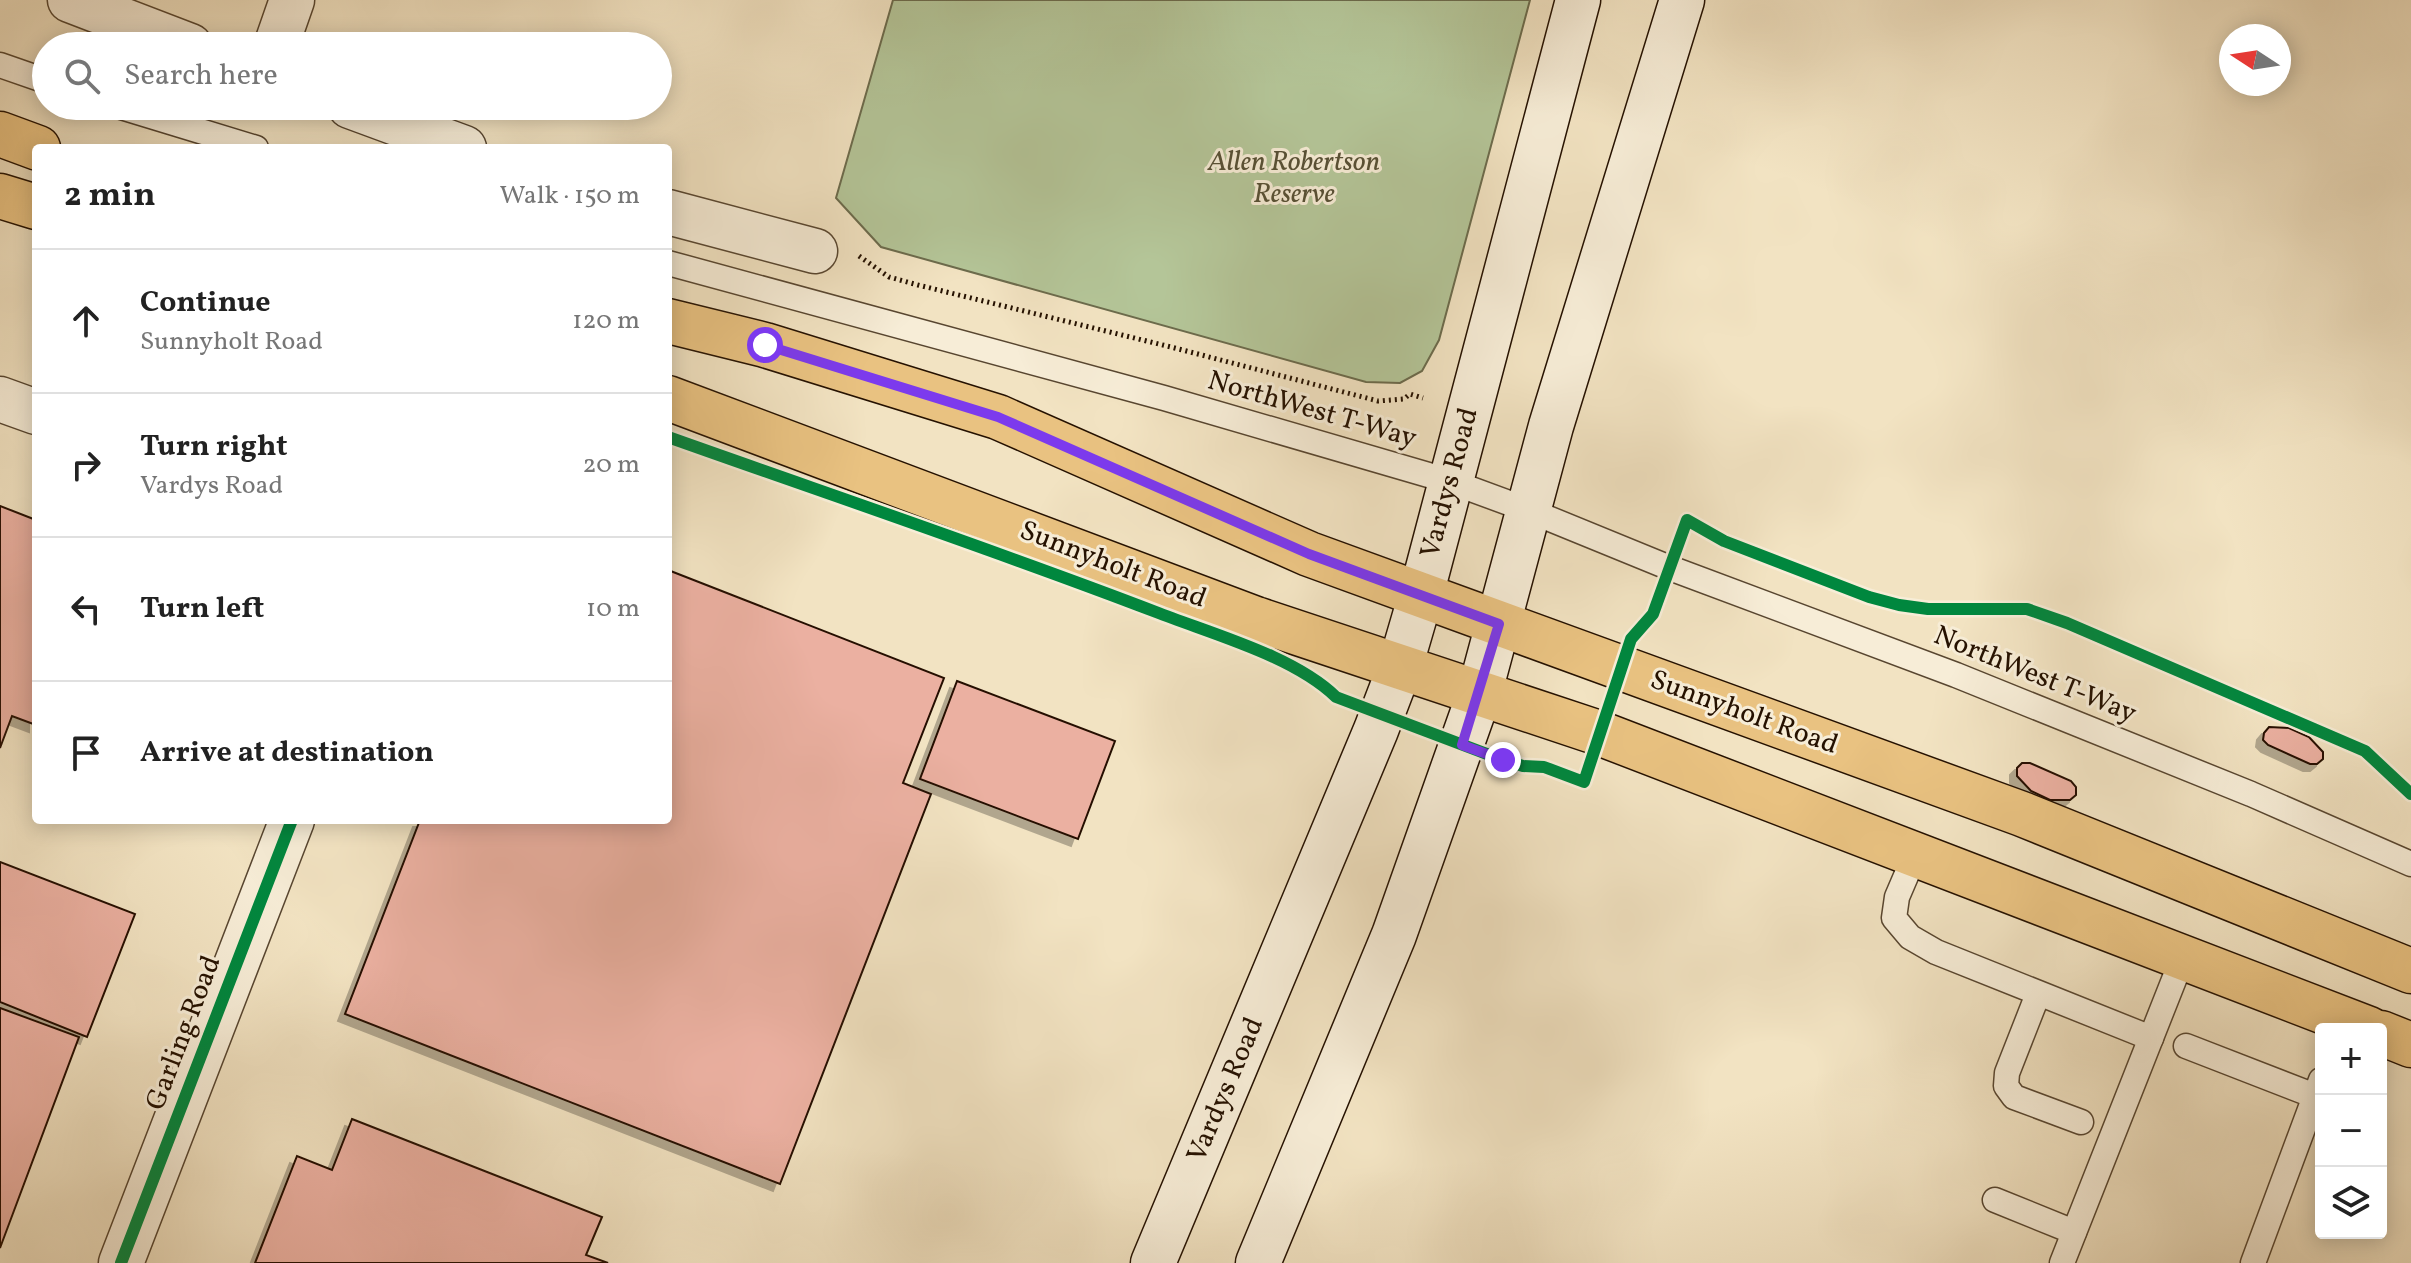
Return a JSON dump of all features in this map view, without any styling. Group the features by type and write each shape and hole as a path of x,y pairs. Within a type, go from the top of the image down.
{"main road":[{"path":"70,0 153,32"},
{"path":"281,32 292,0"},
{"name":"Vardys Road","path":"1153,1263 1400,667 1578,0"},
{"path":"1258,1263 1394,935 1479,695 1551,426 1682,0"},
{"path":"388,120 453,144"},
{"path":"0,134 32,146"},
{"path":"0,196 32,206"},
{"path":"672,213 815,251"},
{"name":"Sunnyholt Road","path":"672,322 765,345 998,417 1309,554 2022,814 2411,971"},
{"path":"0,399 32,411"},
{"name":"Sunnyholt Road","path":"672,400 1241,614 1599,733 2350,1023"},
{"name":"Garling Road","path":"121,1263 290,824"},
{"name":"Sunnyholt Road","path":"2387,1036 2411,1045"}],"lane":[{"path":"0,65 32,76"},
{"path":"164,120 243,144"},
{"name":"NorthWest T-Way","path":"672,264 1149,394 1449,481 1971,681 2251,794 2411,864"},
{"path":"1915,855 1895,905 1894,918 1910,937 1936,952 2151,1038"},
{"path":"2062,1263 2183,957"},
{"path":"2038,994 2007,1073 2006,1086 2014,1097 2081,1122"},
{"path":"2186,1046 2315,1087"},
{"path":"2253,1263 2315,1095"},
{"path":"1995,1200 2074,1232"}],"path":[{"path":"815,251 846,249 889,277 1378,401 1404,399 1410,394 1423,398"}],"green space":[{"name":"Allen Robertson Reserve","path":"893,0 1530,0 1439,340 1422,371 1400,383 1366,382 881,247 836,198"}],"building":[{"path":"0,506 32,518 32,724 12,716 0,748"},
{"path":"672,572 944,678 903,783 931,794 780,1184 345,1014 418,824 672,824"},
{"path":"957,681 1115,741 1078,839 920,779"},
{"path":"2269,727 2289,728 2309,737 2323,752 2323,759 2317,764 2310,764 2268,745 2263,740"},
{"path":"2022,763 2030,763 2071,781 2076,787 2076,795 2070,800 2050,800 2031,791 2017,776 2017,768"},
{"path":"0,862 135,914 87,1037 0,1002"},
{"path":"0,1008 79,1037 0,1248"},
{"path":"352,1119 602,1217 586,1255 608,1263 255,1263 297,1156 332,1170"}],"cycle path":[{"path":"672,438 1226,638 1298,670 1336,697 1503,760 1523,766 1544,767 1584,782 1631,639 1653,614 1687,520 1724,541 1869,597 1928,609 2027,609 2067,623 2365,751 2411,794"},
{"path":"121,1263 290,824"}],"route":[{"path":"765,345 998,417 1309,554 1499,624 1462,745 1503,760"}]}
